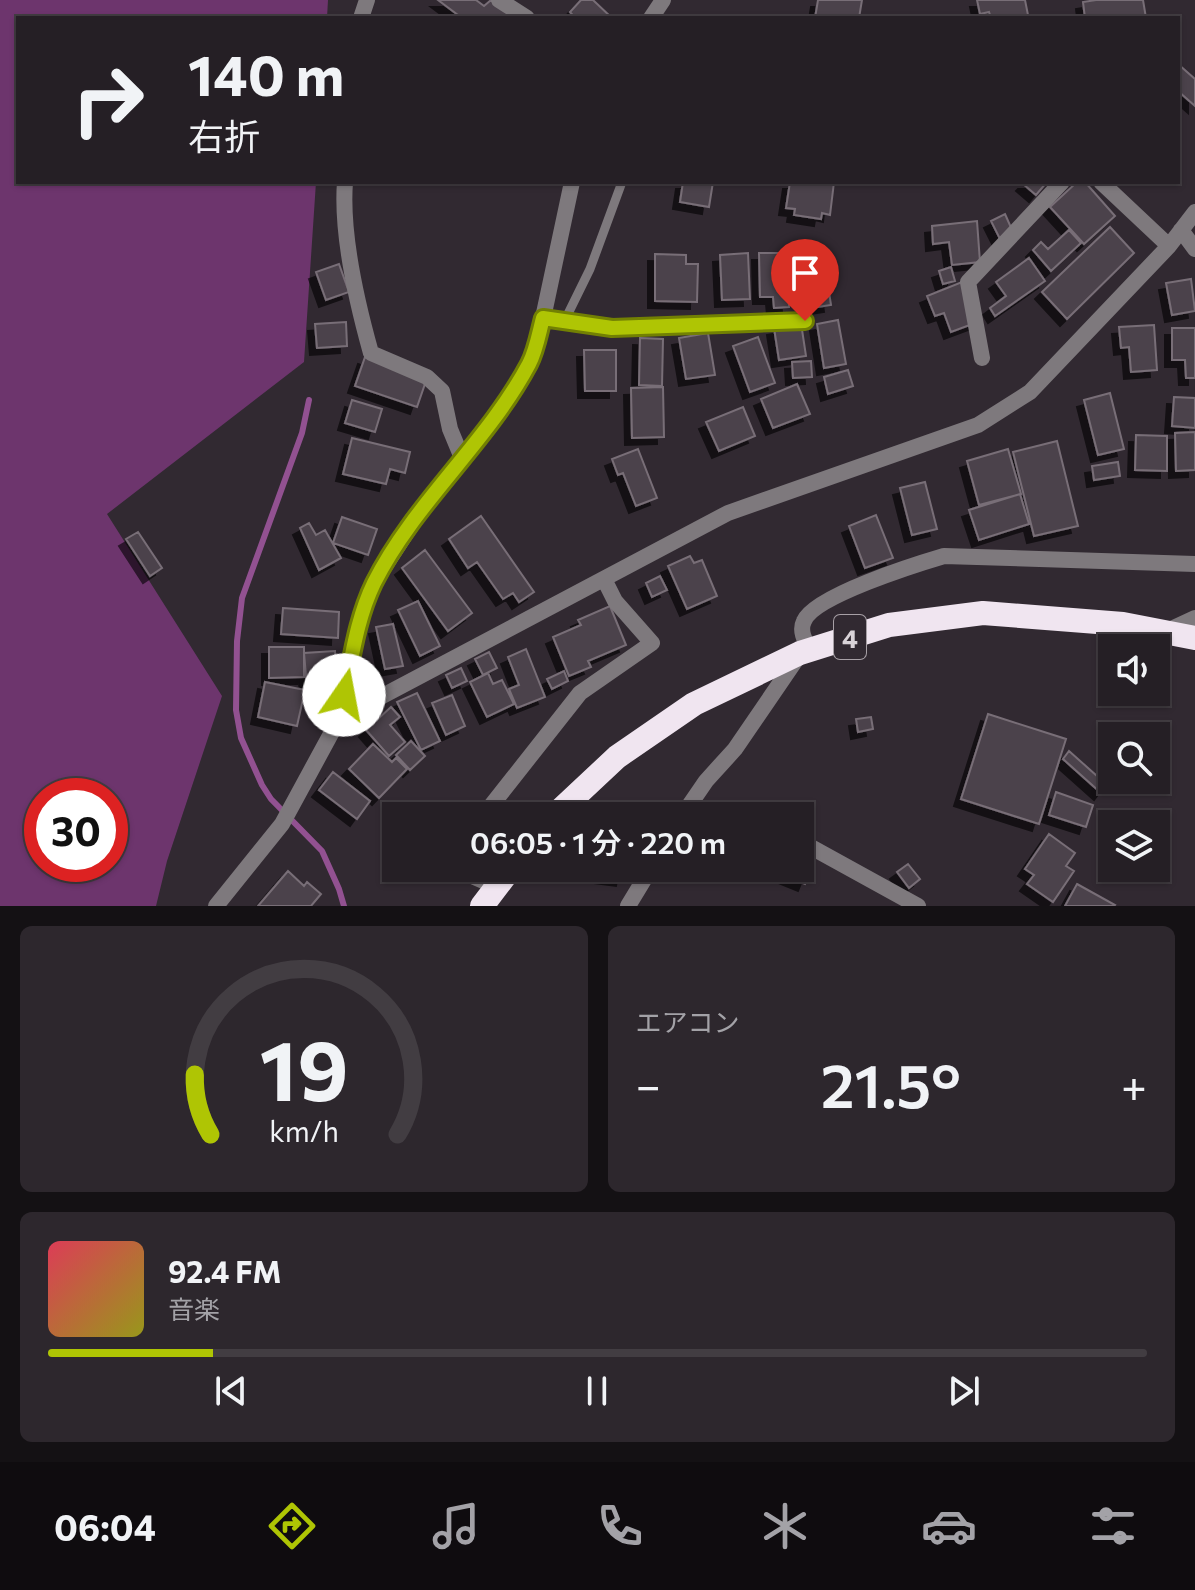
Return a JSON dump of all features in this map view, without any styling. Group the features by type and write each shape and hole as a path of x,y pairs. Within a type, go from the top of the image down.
{"highway":[{"name":"4","path":"569,802 617,757 694,704 805,652 889,625 983,613 1123,624 1195,638"}],"street":[{"path":"501,0 524,16"},
{"path":"345,184 343,210 363,327 371,353 427,377 442,391 450,429 462,458"},
{"path":"216,906 282,824 339,719 359,624 374,583 413,523 503,405 531,362 572,184"},
{"path":"982,358 968,282 1060,184"},
{"path":"1103,184 1169,246"},
{"path":"339,719 728,513 978,425 1030,392 1169,246 1195,212"},
{"path":"1181,230 1195,249"},
{"path":"543,318 612,328 805,321"},
{"path":"691,802 735,749 805,652 803,622 822,602 905,567 944,556 1195,564"},
{"path":"494,802 580,693 652,643 615,601 604,579"},
{"path":"1167,631 1195,618"},
{"path":"814,849 918,906"},
{"path":"628,906 643,882"}],"lane":[{"path":"564,322 590,269 621,184"}],"shaded area":[{"path":"0,0 328,0 327,16 16,16 16,184 316,184 304,362 107,514 222,696 167,861 156,906 0,906"}],"building":[{"path":"438,0 476,0 484,6 491,0 512,16 459,16"},
{"path":"581,0 593,0 610,16 573,16 570,12"},
{"path":"818,0 862,0 859,16 815,16"},
{"path":"977,0 1025,0 1028,15 990,16 989,12 980,14"},
{"path":"1143,0 1146,16 1085,16 1083,2"},
{"path":"1180,66 1195,79 1195,106 1180,93"},
{"path":"683,184 713,184 709,207 680,202"},
{"path":"790,184 834,184 830,215 822,213 821,219 794,215 795,209 786,208"},
{"path":"1023,184 1045,184 1036,195"},
{"path":"1075,184 1087,184 1115,216 1084,244 1050,207"},
{"path":"1005,214 1013,232 1000,239 991,221"},
{"path":"977,221 980,262 952,265 949,242 933,244 932,226"},
{"path":"1110,227 1134,253 1067,319 1042,292"},
{"path":"1069,230 1081,243 1051,271 1033,250 1041,242 1048,249"},
{"path":"748,253 750,299 722,300 720,255"},
{"path":"759,253 787,253 789,307 774,308 773,297 760,297"},
{"path":"655,254 686,255 686,264 698,264 697,302 655,301"},
{"path":"1029,258 1045,281 995,316 990,308 1006,296 996,282"},
{"path":"339,264 349,292 326,300 316,272"},
{"path":"825,266 831,305 804,309 798,270"},
{"path":"951,267 955,281 943,284 939,271"},
{"path":"1191,279 1195,311 1172,315 1166,283"},
{"path":"962,282 978,322 951,332 944,313 935,316 927,296"},
{"path":"838,320 846,364 824,368 817,324"},
{"path":"346,322 347,346 317,348 315,324"},
{"path":"801,323 806,356 779,360 774,328"},
{"path":"1154,325 1157,370 1131,372 1129,347 1121,348 1119,327"},
{"path":"1172,328 1195,328 1195,378 1186,378 1185,360 1172,360"},
{"path":"708,333 715,375 686,379 679,338"},
{"path":"758,337 775,383 750,392 733,346"},
{"path":"640,338 663,339 662,386 639,385"},
{"path":"584,350 616,350 616,391 585,391"},
{"path":"365,357 427,378 417,407 355,386"},
{"path":"811,361 812,377 793,378 792,362"},
{"path":"848,370 853,386 828,394 824,377"},
{"path":"797,384 810,414 773,428 761,399"},
{"path":"663,387 664,437 632,438 631,388"},
{"path":"1110,393 1124,449 1098,455 1084,400"},
{"path":"1174,397 1195,398 1195,428 1172,426"},
{"path":"352,400 382,409 375,432 345,423"},
{"path":"743,407 755,436 719,451 706,422"},
{"path":"1195,432 1195,470 1176,471 1175,433"},
{"path":"1136,435 1167,436 1167,471 1135,470"},
{"path":"352,438 410,452 405,473 390,469 386,484 343,474"},
{"path":"1057,441 1078,526 1034,536 1013,452"},
{"path":"638,449 657,498 636,506 623,473 618,475 612,459"},
{"path":"1008,449 1021,494 979,505 967,461"},
{"path":"1118,462 1120,476 1094,480 1092,466"},
{"path":"925,482 937,529 912,535 900,488"},
{"path":"1020,494 1029,524 979,540 969,510"},
{"path":"876,515 893,558 865,568 849,526"},
{"path":"481,516 534,592 519,602 513,593 503,599 477,562 468,568 449,539"},
{"path":"342,517 377,529 368,555 333,543"},
{"path":"309,523 316,535 325,530 341,558 319,570 300,528"},
{"path":"138,532 162,568 150,576 126,539"},
{"path":"425,550 472,613 448,631 402,568"},
{"path":"690,556 694,563 702,560 717,596 687,609 668,566"},
{"path":"660,576 667,590 652,597 646,583"},
{"path":"418,601 440,646 420,656 398,610"},
{"path":"610,606 626,645 588,661 591,667 569,676 553,637 581,625 578,620"},
{"path":"283,608 339,612 338,638 281,634"},
{"path":"393,624 403,666 385,669 376,627"},
{"path":"269,647 304,647 304,677 269,678"},
{"path":"526,649 545,697 517,708 509,689 519,685 508,657"},
{"path":"335,651 336,671 323,672 324,686 307,687 304,653"},
{"path":"489,652 497,668 483,675 475,659"},
{"path":"461,668 467,681 452,688 446,675"},
{"path":"564,671 568,681 552,689 547,679"},
{"path":"488,673 493,684 502,680 514,704 487,717 470,682"},
{"path":"265,682 305,690 297,726 258,717"},
{"path":"417,693 440,741 421,750 397,702"},
{"path":"452,695 465,726 446,735 432,703"},
{"path":"391,707 400,717 390,725 405,742 389,756 366,730"},
{"path":"988,714 1066,739 1039,824 961,799"},
{"path":"871,717 873,729 858,732 856,719"},
{"path":"411,741 425,756 410,770 396,755"},
{"path":"373,744 392,762 396,758 407,769 379,798 349,769"},
{"path":"1069,751 1098,777 1098,790 1063,759"},
{"path":"333,772 370,801 357,819 319,790"},
{"path":"1056,792 1093,805 1086,827 1049,815"},
{"path":"1049,834 1075,853 1066,866 1074,871 1053,902 1027,884 1034,875 1025,869"},
{"path":"908,864 920,879 909,888 897,872"},
{"path":"288,871 304,886 307,882 321,894 311,906 258,906"},
{"path":"1077,884 1115,905 1065,906"}],"waterway":[{"path":"309,400 302,433 242,598 237,641 236,710 241,738 262,785 271,799 322,851 344,906"}],"route":[{"path":"344,695 359,624 374,583 413,523 503,405 531,362 543,318 612,328 805,321"}]}
